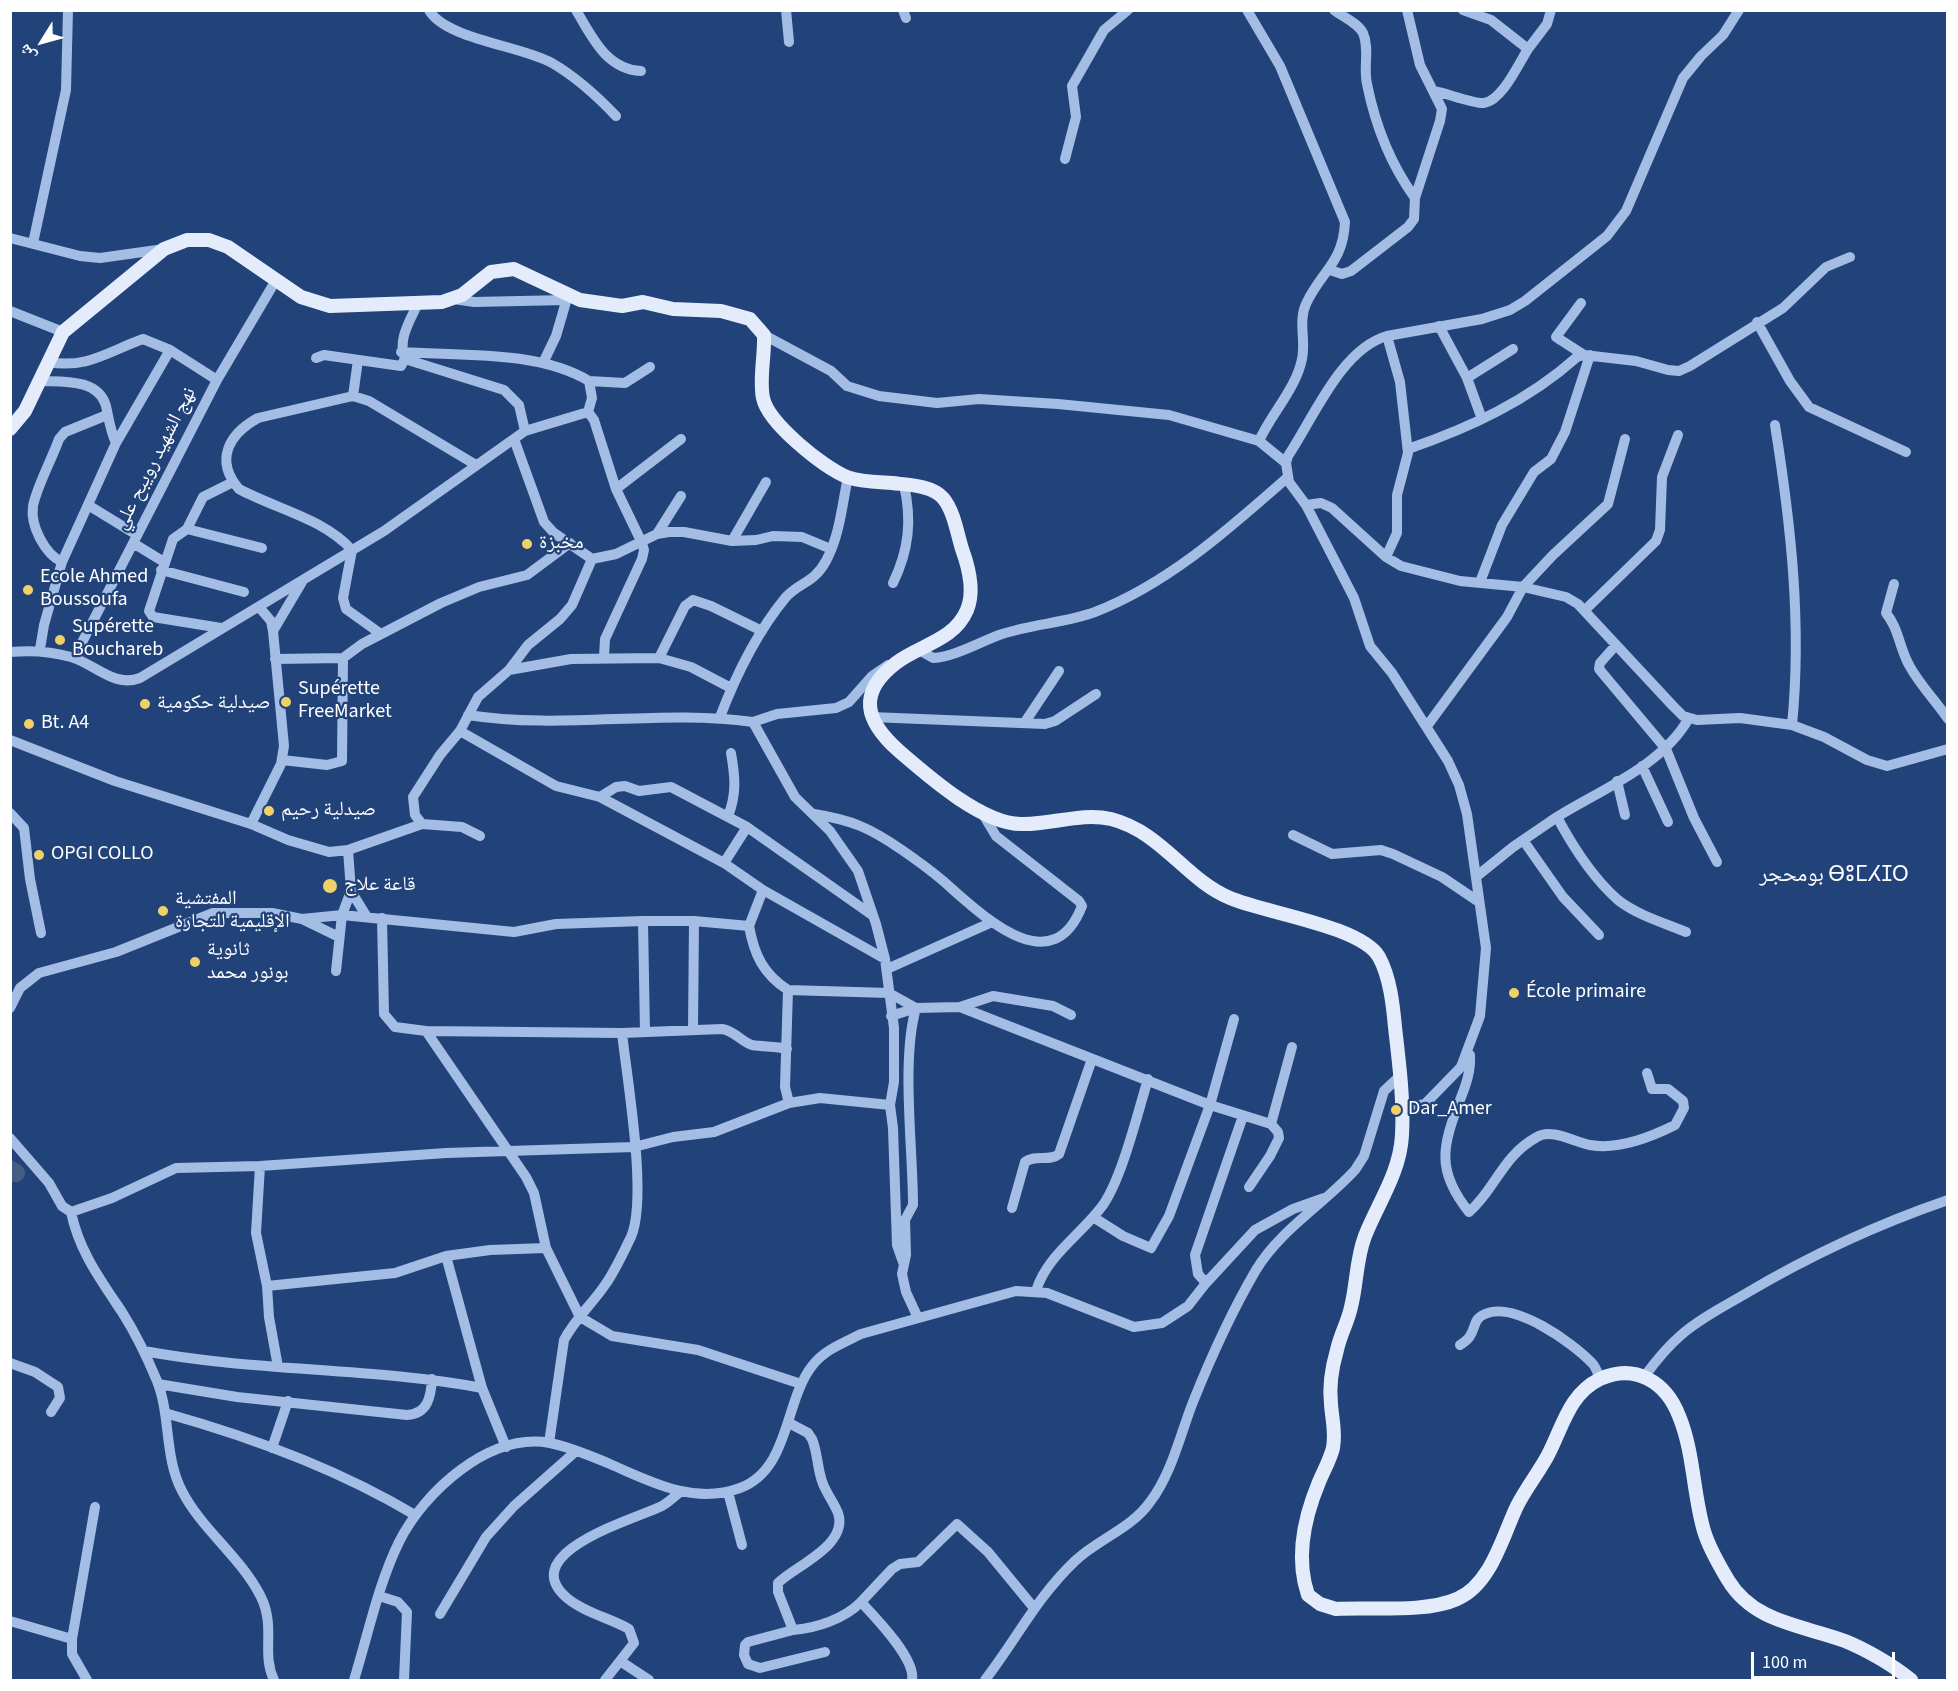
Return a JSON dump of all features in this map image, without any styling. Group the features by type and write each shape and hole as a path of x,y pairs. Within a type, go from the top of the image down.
{"main road":[{"path":"10,429 25,411 63,332 164,249 187,240 209,240 228,247 301,297 330,306 418,303 454,299 491,273 514,269 567,297 580,300 622,306 644,302 673,309 721,311 750,319 764,335 762,397 768,411 798,443 848,477 928,489 943,497 950,512 970,578 969,605 964,617 954,628 921,651 897,662 875,684 870,695 871,717 877,728 899,751 981,812 1016,825 1077,818 1112,819 1152,838 1215,892 1344,933 1371,946 1381,961 1388,987 1400,1076 1402,1136 1398,1161 1387,1192 1364,1239 1350,1311 1334,1361 1330,1407 1336,1427 1332,1451 1314,1494 1302,1539 1301,1564 1308,1596 1320,1604 1336,1609 1418,1606 1449,1602 1467,1594 1488,1567 1518,1504 1547,1456 1569,1407 1587,1386 1616,1372 1644,1377 1666,1394 1679,1415 1704,1532 1729,1582 1743,1601 1768,1617 1848,1642 1902,1672 1911,1680"}],"street":[{"path":"33,243 66,90 68,10"},
{"path":"429,10 433,17 450,28 551,63 598,97 616,116"},
{"path":"576,10 598,47 614,63 631,70 641,71"},
{"path":"786,10 789,42"},
{"path":"1065,159 1076,117 1071,96 1072,86 1104,30 1128,10"},
{"path":"1247,10 1280,66 1345,222 1342,248 1330,270 1311,296 1303,314 1302,359 1298,373 1259,441"},
{"path":"1334,10 1354,23 1364,35 1366,82 1375,118 1398,176 1415,198"},
{"path":"1330,270 1342,274 1351,271 1408,227 1415,214 1415,198 1442,109 1420,65 1407,10"},
{"path":"1463,10 1491,20 1528,49"},
{"path":"1434,91 1483,103 1492,100 1508,82 1528,49 1547,24 1551,10"},
{"path":"1402,1109 1425,1104 1461,1067 1480,1016 1486,965 1477,876 1467,814 1459,785 1427,726 1392,673 1370,646 1354,598 1306,505 1288,477 1286,463 1321,402 1359,351 1387,336 1482,319 1510,310 1525,301 1618,224 1658,140 1672,98 1683,78 1701,56 1724,35 1739,10"},
{"path":"10,238 80,256 100,258 164,249"},
{"path":"1408,449 1482,419 1538,389 1577,357 1587,355 1679,370 1797,297 1826,267 1850,257"},
{"name":"نهج الشهيد رويبح علي","path":"74,658 218,380 276,280"},
{"path":"454,299 474,302 567,297 556,336 543,363"},
{"path":"316,358 324,355 401,366 406,330 418,303"},
{"path":"1581,303 1556,337 1587,355"},
{"path":"10,311 63,332"},
{"path":"1757,322 1790,381 1809,407 1905,452"},
{"path":"1439,326 1467,378 1482,419"},
{"path":"764,335 831,371 848,386 879,396 937,403 979,399 1058,404 1168,415 1259,441 1286,463"},
{"path":"1386,557 1397,533 1397,495 1408,449 1400,382 1387,336"},
{"path":"48,363 69,366 83,364 143,339 170,350 218,380"},
{"path":"1467,378 1513,349"},
{"path":"40,649 44,625 62,562 116,443 170,350"},
{"path":"1480,582 1503,525 1534,472 1551,459 1565,432 1587,355"},
{"path":"403,356 543,363 573,371 589,381 625,383 650,367"},
{"path":"403,356 504,390 519,405 525,431"},
{"path":"353,396 358,360"},
{"path":"39,381 84,384 103,400 116,443"},
{"path":"588,412 592,398 589,381"},
{"path":"352,550 340,537 253,496 233,482 227,453 229,442 245,425 276,413 353,396 369,401 476,465"},
{"path":"10,652 40,649 74,658 114,678 131,682 302,582 406,516 525,431 588,412"},
{"path":"588,412 594,420 616,489 644,550 605,639 604,657"},
{"path":"62,562 51,557 41,539 33,507 59,439 65,432 107,415"},
{"path":"1774,424 1795,569 1797,677 1792,725"},
{"path":"1585,610 1656,541 1660,530 1662,477 1678,435"},
{"path":"514,439 544,522 554,533 592,559 616,554 657,534 684,532 732,541 802,537 831,549"},
{"path":"616,489 681,439"},
{"path":"1427,726 1508,617 1523,587 1553,555 1608,504 1625,439"},
{"path":"720,717 731,688 762,631 790,593 814,579 831,549 841,520 848,477"},
{"path":"921,651 933,658 946,656 1003,634 1094,612 1126,597 1197,552 1288,477"},
{"path":"221,628 153,617 149,611 173,539 187,529 203,497 233,482"},
{"path":"732,541 766,482"},
{"path":"893,583 909,538 910,523 904,485"},
{"path":"657,534 681,496"},
{"path":"1306,505 1321,503 1332,508 1386,557 1401,566 1424,573 1523,587 1566,597 1585,610 1672,706 1689,718 1740,718 1792,725 1824,737 1867,760 1887,766 1947,749"},
{"path":"88,505 135,539 163,566 244,592"},
{"path":"187,529 262,548"},
{"path":"275,659 343,658 381,634 479,587 527,575 570,543"},
{"path":"352,550 343,598 346,609 381,634"},
{"path":"422,824 415,815 413,797 440,755 460,731 478,697 509,670 528,645 560,619 572,605 592,559"},
{"path":"273,631 302,582"},
{"path":"1894,584 1886,613 1898,631 1904,654 1915,675 1947,719"},
{"path":"660,658 685,606 693,600 711,606 762,631"},
{"path":"251,824 282,760 284,746 273,631 271,621 259,607"},
{"path":"1616,645 1600,663 1599,669 1666,748 1694,818 1717,862"},
{"path":"282,760 327,765 342,761 343,658"},
{"path":"509,670 571,658 660,658 691,667 731,688"},
{"path":"468,715 520,720 720,717 753,722 777,714 817,712 836,708 857,695 878,670 897,662"},
{"path":"1025,722 1059,671"},
{"path":"871,717 1050,723 1096,694"},
{"path":"1477,876 1557,817 1642,766 1676,740 1689,718"},
{"path":"753,722 795,797 814,814 842,846 858,871 886,964 894,1082 890,1105 893,1128 897,1245 903,1262 906,1292 918,1318"},
{"path":"460,731 556,786 600,797 724,863 763,890 886,964"},
{"path":"10,741 115,781 251,824 288,840 329,852 348,850 422,824 462,827 480,836"},
{"path":"728,816 733,803 736,780 731,753"},
{"path":"1642,766 1668,822"},
{"path":"1617,781 1625,815"},
{"path":"600,797 615,787 625,786 639,791 671,787 747,826 872,915"},
{"path":"814,814 854,821 900,848 939,877 990,923 1024,939 1042,942 1054,940 1075,920 1082,906 1077,899 996,836 981,812"},
{"path":"10,813 24,828 30,879 41,933"},
{"path":"1557,817 1592,869 1619,900 1637,911 1686,932"},
{"path":"724,863 747,826"},
{"path":"1293,835 1332,854 1381,850 1393,854 1442,877 1479,902"},
{"path":"1523,840 1563,897 1599,935"},
{"path":"336,971 342,915 351,891 348,850"},
{"path":"763,890 749,926 757,958 776,982 788,990 889,993 916,1008"},
{"path":"351,891 367,917"},
{"path":"10,1008 20,988 39,973 116,952 213,913 251,911 302,919 342,915 514,932 556,924 643,921 694,921 749,926"},
{"path":"382,918 384,1014 395,1027 426,1031 622,1033 731,1030 749,1044 788,1049"},
{"path":"302,919 339,937"},
{"path":"643,921 645,1032"},
{"path":"693,1030 694,921"},
{"path":"886,964 990,923"},
{"path":"788,990 788,1049 785,1087 789,1103"},
{"path":"891,1016 916,1008 960,1007 993,996 1053,1006 1071,1015"},
{"path":"960,1007 1210,1105 1271,1124 1278,1132 1277,1142 1249,1187"},
{"path":"903,1262 906,1255 905,1220 912,1205 910,1082 912,1023 916,1008"},
{"path":"1094,1217 1142,1245 1151,1248 1156,1244 1169,1216 1210,1105 1234,1019"},
{"path":"426,1031 526,1177 534,1193 546,1248 580,1317 612,1336 698,1350 801,1384"},
{"path":"549,1443 564,1340 607,1283 632,1234 638,1173 622,1033"},
{"path":"1271,1124 1292,1047"},
{"path":"1469,1048 1468,1081 1449,1135 1444,1160 1447,1178 1469,1212 1503,1166 1535,1137 1545,1133 1590,1145 1612,1144 1635,1141 1675,1125 1684,1108 1683,1101 1668,1089 1652,1089 1647,1073"},
{"path":"1012,1208 1024,1162 1036,1157 1058,1156 1092,1059"},
{"path":"985,1680 1034,1608 1076,1560 1124,1527 1149,1504 1168,1470 1194,1401 1232,1315 1257,1268 1275,1246 1343,1182 1364,1156 1384,1091 1400,1076"},
{"path":"1036,1291 1041,1274 1050,1261 1094,1217 1112,1188 1148,1079"},
{"path":"894,1082 910,1082"},
{"path":"71,1212 112,1198 176,1168 260,1166 507,1151 634,1147 673,1137 714,1132 789,1103 820,1098 890,1105"},
{"path":"1206,1282 1198,1274 1195,1255 1243,1116"},
{"path":"10,1138 49,1183 62,1206 71,1212 83,1252 144,1351 158,1384 165,1413 167,1438 181,1490 191,1507 247,1573 261,1597 269,1623 268,1659 274,1680"},
{"path":"260,1166 256,1233 267,1286 269,1317 278,1368"},
{"path":"354,1680 399,1541 415,1515 441,1486 476,1459 506,1447 549,1443 680,1492 688,1494 728,1492 743,1487 759,1474 778,1449 801,1384 818,1360 842,1343 861,1334 1016,1291 1047,1293 1134,1327 1162,1323 1188,1306 1206,1282 1255,1230 1300,1206 1324,1198"},
{"path":"1644,1377 1657,1360 1690,1328 1766,1282 1870,1231 1947,1200"},
{"path":"267,1286 395,1273 446,1256 489,1250 546,1248"},
{"path":"446,1256 482,1388 506,1447"},
{"path":"1460,1346 1470,1336 1474,1323 1482,1315 1504,1311 1528,1318 1556,1335 1593,1364 1600,1379"},
{"path":"144,1351 208,1362 432,1378 482,1388"},
{"path":"10,1363 35,1372 58,1387 60,1398 51,1412"},
{"path":"158,1384 237,1397 416,1414 428,1401 432,1378"},
{"path":"272,1448 288,1401"},
{"path":"165,1413 272,1448 386,1498 415,1515"},
{"path":"789,1423 812,1439 822,1481 839,1515 837,1533 825,1548 778,1583 778,1592 793,1630"},
{"path":"440,1614 486,1537 523,1498 574,1452"},
{"path":"605,1680 634,1643 633,1634 620,1624 570,1600 554,1584 553,1572 564,1557 583,1541 617,1523 662,1506 680,1492"},
{"path":"728,1492 742,1545"},
{"path":"87,1680 72,1654 72,1640 95,1507"},
{"path":"825,1652 760,1668 748,1664 744,1649 748,1642 814,1627 837,1618 861,1602 892,1569 900,1564 918,1562 957,1524 988,1552 1034,1608"},
{"path":"380,1596 398,1602 407,1612 404,1680"},
{"path":"861,1602 907,1659 913,1674 912,1680"},
{"path":"10,1621 72,1640"},
{"path":"620,1661 649,1680"}],"waterway":[{"path":"10,1169 16,1173"}],"place":[{"name":"مخبزة","path":"527,544"},
{"name":"Ecole Ahmed Boussoufa","path":"28,590"},
{"name":"Supérette Bouchareb","path":"60,640"},
{"name":"Supérette FreeMarket","path":"286,702"},
{"name":"صيدلية حكومية","path":"145,704"},
{"name":"Bt. A4","path":"29,724"},
{"name":"صيدلية رحيم","path":"269,811"},
{"name":"OPGI COLLO","path":"39,855"},
{"name":"قاعة علاج","path":"330,886"},
{"name":"المفتشية الإقليمية للتجارة","path":"163,911"},
{"name":"ثانوية بونور محمد","path":"195,962"},
{"name":"École primaire","path":"1514,993"},
{"name":"Dar_Amer","path":"1396,1110"}],"district":[{"name":"بومحجر ⴱⵓⵎⵃⵊⵔ","path":"1834,876"}]}
